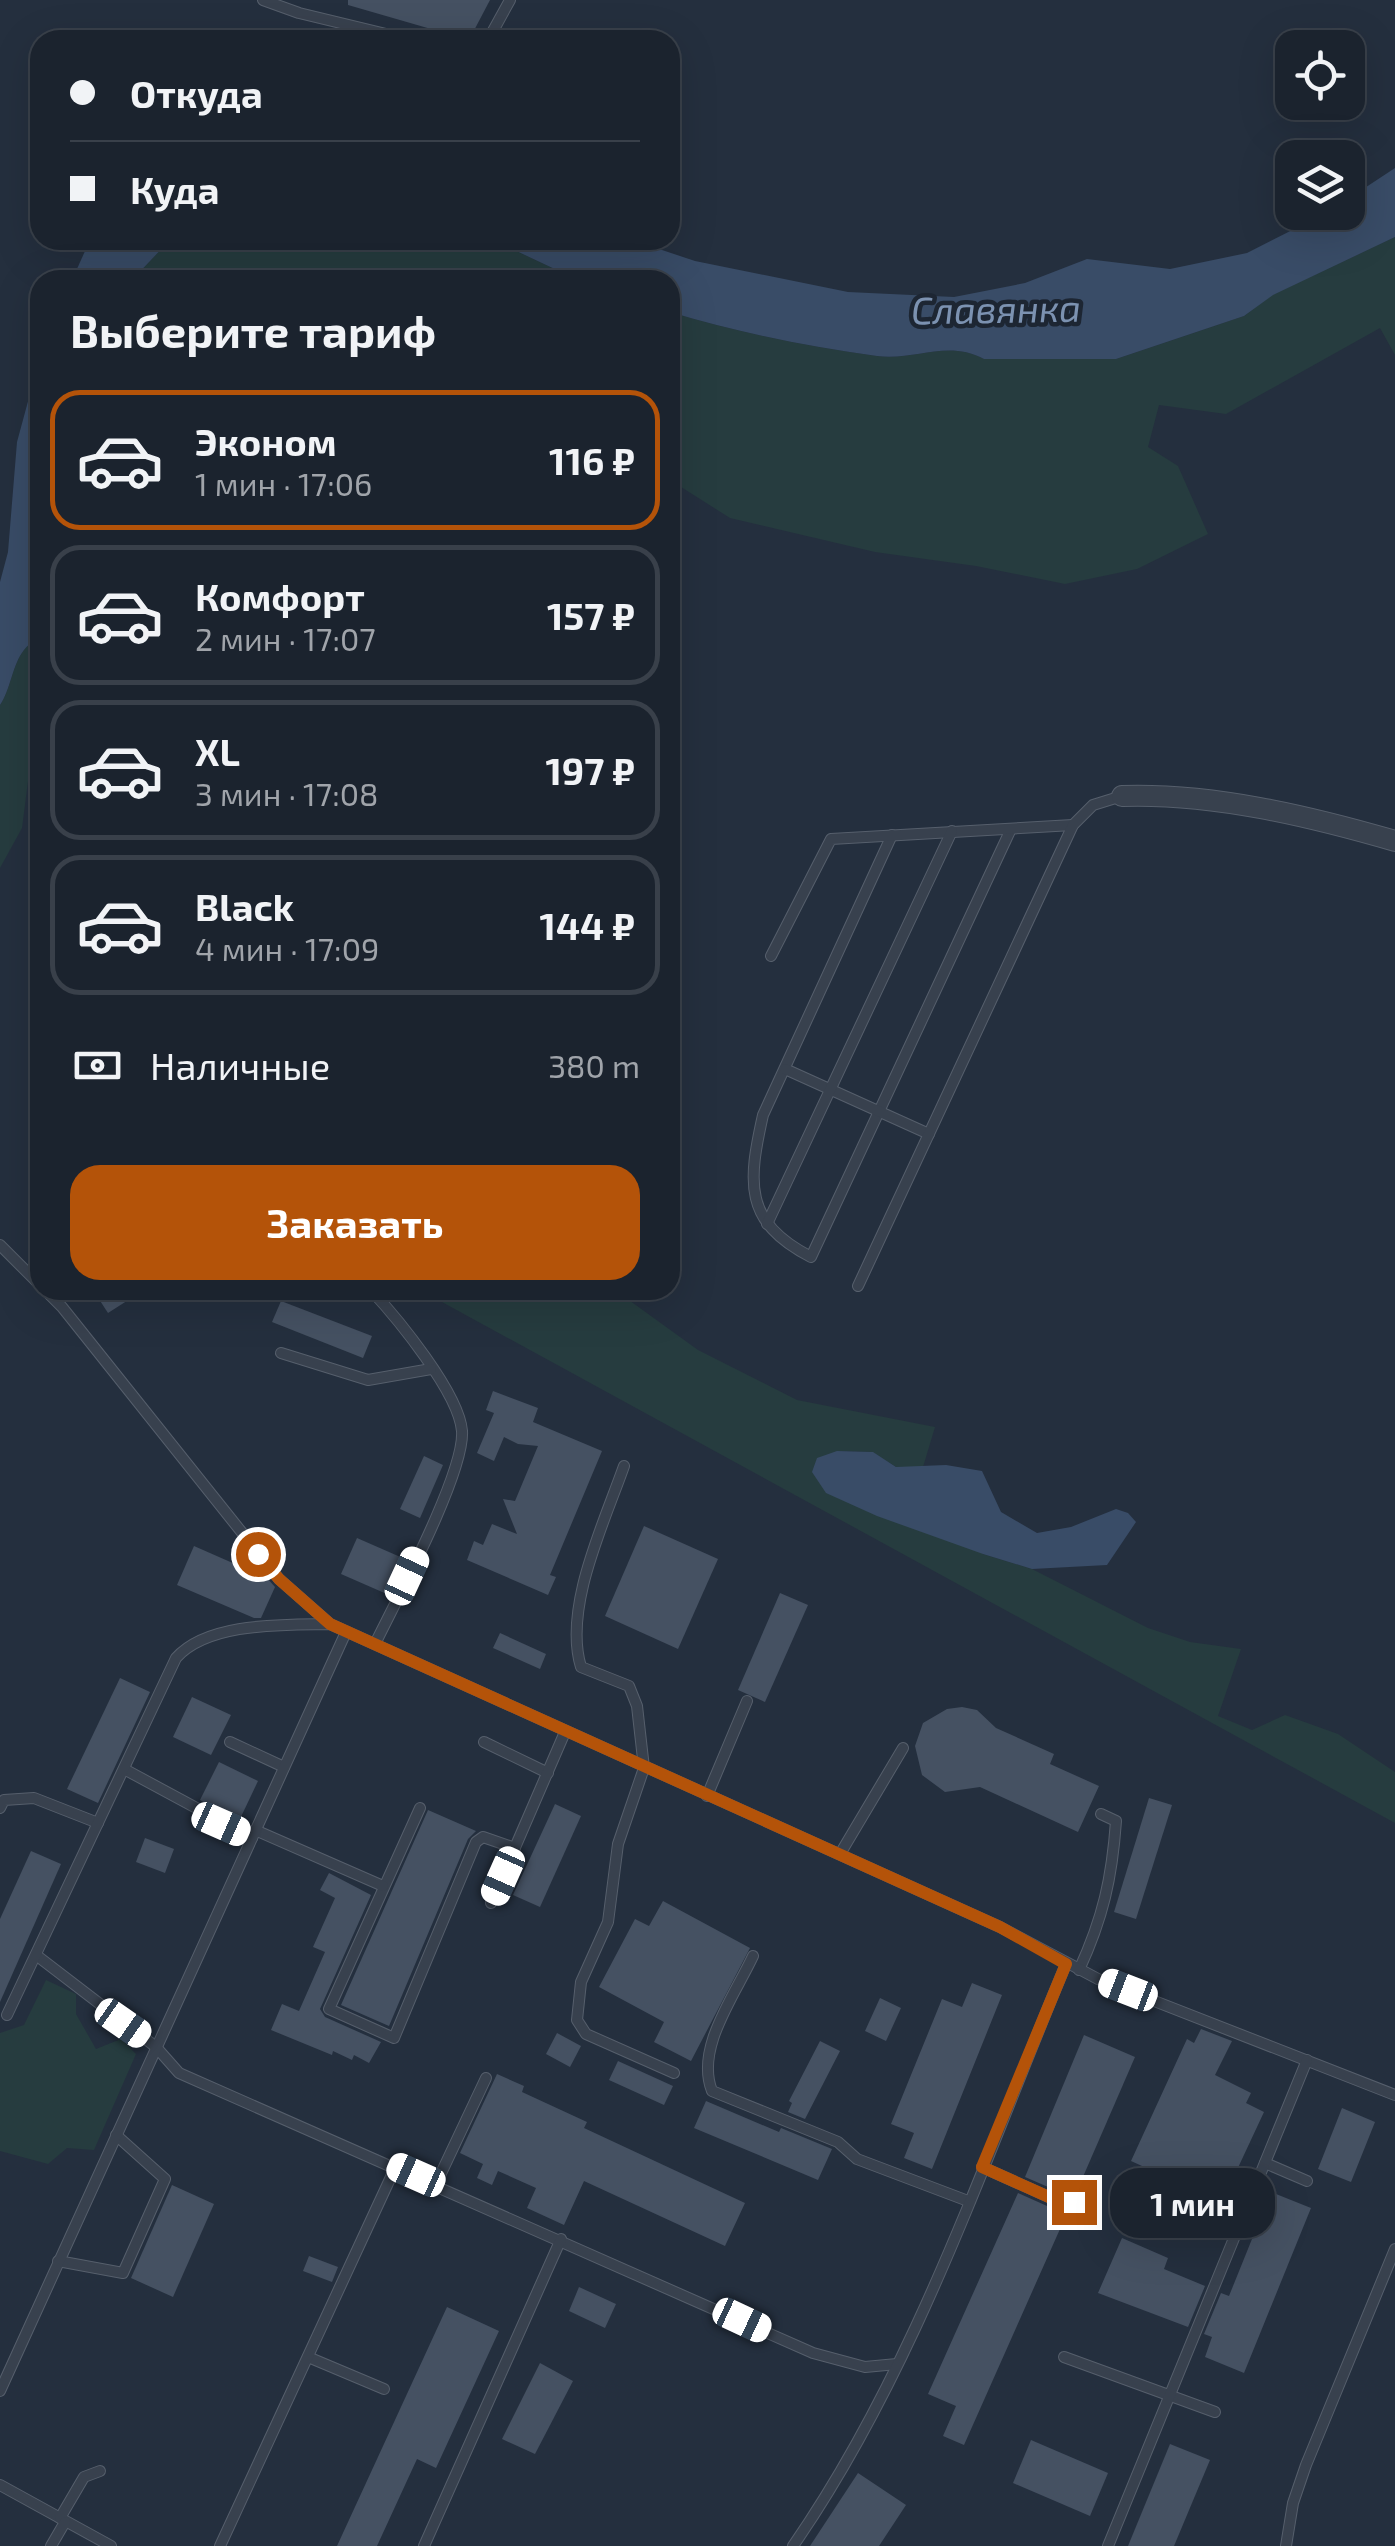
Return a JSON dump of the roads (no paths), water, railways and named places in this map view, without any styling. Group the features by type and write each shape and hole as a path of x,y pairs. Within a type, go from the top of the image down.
{"street":[{"path":"1122,796 1158,795 1305,817 1395,841"}],"lane":[{"path":"263,0 370,30"},
{"path":"494,30 510,0"},
{"path":"858,1286 1073,825 1094,805 1122,796"},
{"path":"771,956 832,839 1073,825"},
{"path":"892,836 763,1115 752,1165 753,1195 766,1224 785,1244 811,1257 1011,829"},
{"path":"766,1224 952,831"},
{"path":"784,1069 929,1134"},
{"path":"0,1246 30,1276"},
{"path":"55,1300 279,1579 330,1624 1000,1927 1066,1964 1395,2095"},
{"path":"376,1644 454,1474 462,1431 456,1410 418,1345 380,1300"},
{"path":"281,1352 368,1380 432,1368"},
{"path":"624,1466 587,1572 575,1648 581,1667 629,1686 637,1706 644,1768 618,1844 608,1922 576,2001 577,2020 586,2034 674,2073"},
{"path":"7,2015 176,1658 189,1644 226,1632 280,1624 330,1624"},
{"path":"0,2391 346,1632"},
{"path":"707,1796 747,1701"},
{"path":"491,1904 565,1732"},
{"path":"230,1742 284,1767"},
{"path":"484,1742 548,1773"},
{"path":"840,1854 903,1748"},
{"path":"124,1770 254,1834 383,1886"},
{"path":"0,1808 4,1800 34,1798 98,1823"},
{"path":"420,1808 328,2009 394,2038 476,1842 484,1837 515,1848"},
{"path":"1080,1970 1102,1922 1109,1888 1116,1821 1102,1814"},
{"path":"36,1955 156,2047 179,2073 813,2353 864,2367 896,2364"},
{"path":"753,1956 710,2048 705,2072 712,2090 838,2142 857,2159 968,2201"},
{"path":"793,2546 844,2469 896,2364 1066,1964"},
{"path":"1108,2546 1307,2060"},
{"path":"436,2184 486,2078"},
{"path":"58,2261 123,2273 165,2178 116,2135"},
{"path":"1264,2163 1308,2181"},
{"path":"220,2546 396,2166"},
{"path":"982,2167 1060,2202 1074,2202 1089,2189"},
{"path":"424,2546 562,2239"},
{"path":"1286,2546 1293,2503 1306,2465 1395,2250"},
{"path":"1064,2356 1214,2412"},
{"path":"308,2358 384,2389"},
{"path":"51,2546 84,2476 100,2471"},
{"path":"0,2485 112,2546"}],"water":[{"name":"Славянка","path":"1395,168 1395,237 1273,295 1244,316 1116,359 984,359 957,351 891,357 798,343 680,315 680,270 557,270 514,250 662,250 695,261 848,292 954,297 1025,283 1087,259 1170,269 1247,253 1292,230 1365,230 1365,188"},
{"path":"86,250 160,250 142,270 76,270"},
{"path":"30,394 30,644 20,656 0,705 0,582 8,552 17,442"},
{"path":"837,1451 873,1452 896,1467 946,1465 982,1471 1001,1512 1037,1533 1071,1527 1116,1509 1128,1513 1136,1522 1107,1565 1032,1569 877,1516 826,1493 812,1472 817,1458"}]}
